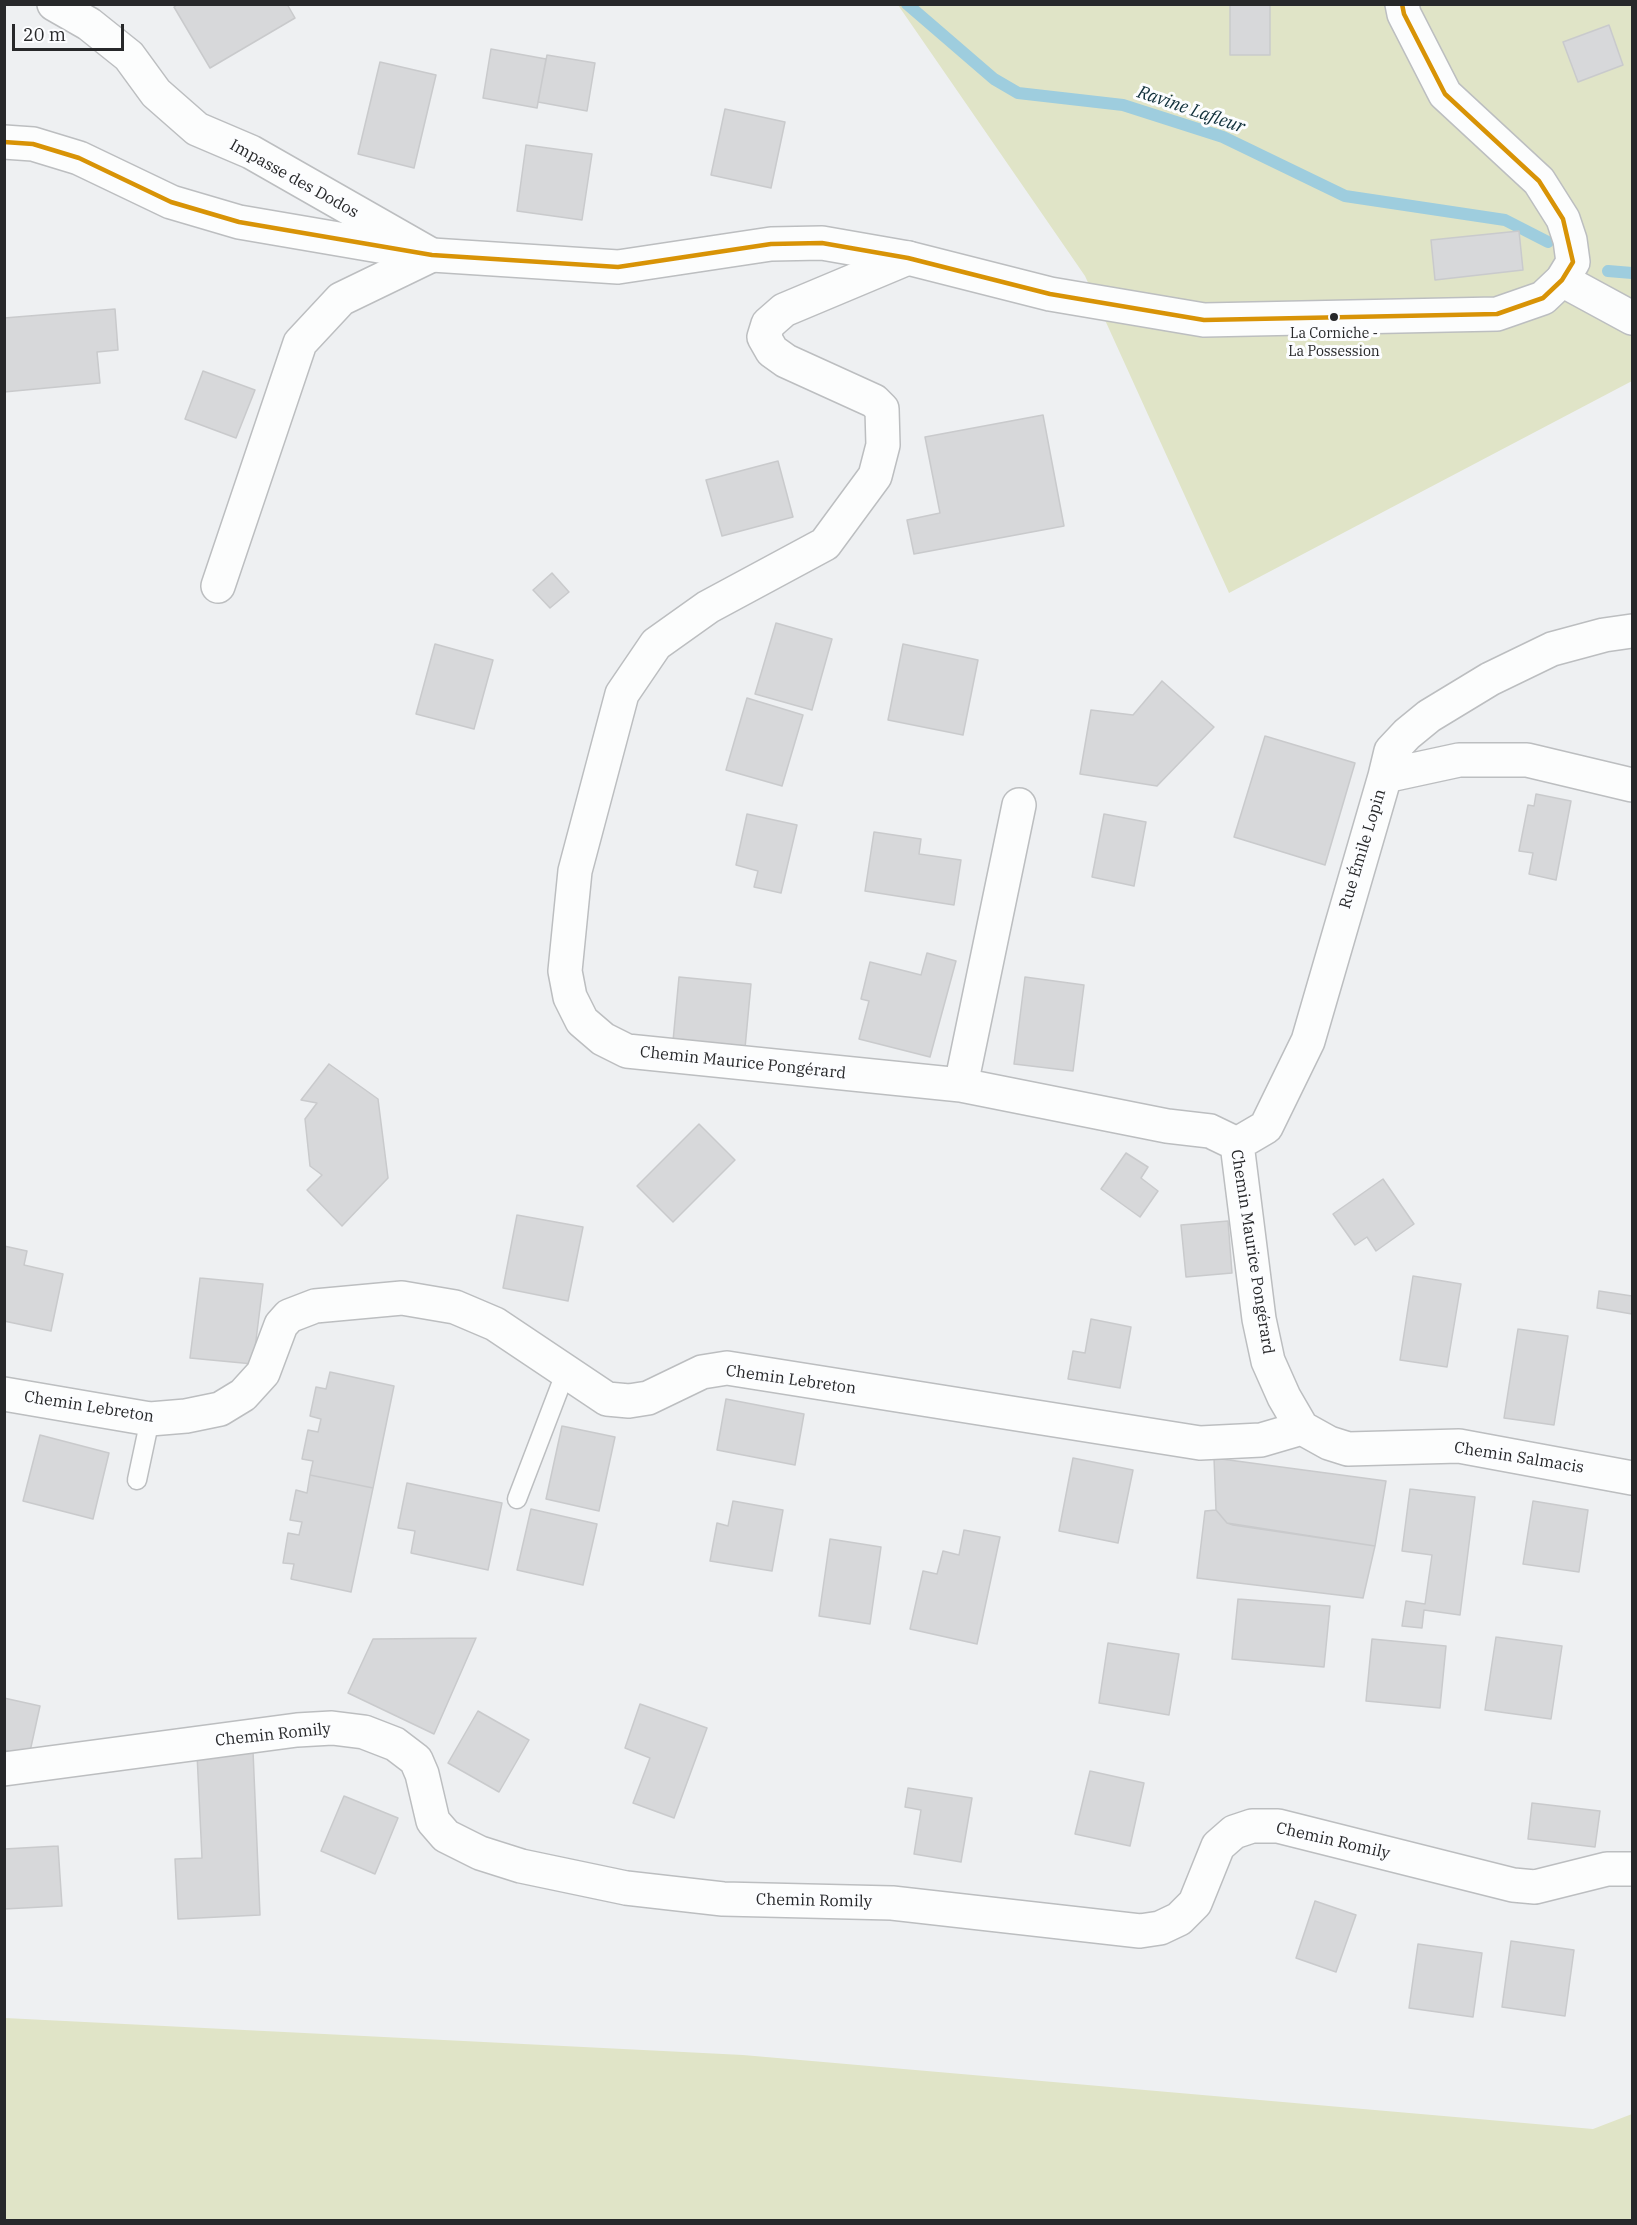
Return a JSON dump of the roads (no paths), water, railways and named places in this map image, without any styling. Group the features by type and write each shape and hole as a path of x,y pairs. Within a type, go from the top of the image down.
{"street":[{"name":"Impasse des Dodos","path":"54,4 89,24 129,56 156,93 197,129 251,152 432,255"},
{"path":"4,142 33,144 79,158 171,202 239,222 432,255 618,267 771,244 822,243 908,258 1050,294 1204,321 1497,314 1543,298 1562,280 1573,262 1570,240 1563,219 1539,181 1445,94 1404,14 1402,4"},
{"path":"218,586 300,344 340,299 432,255"},
{"name":"Chemin Maurice Pongérard","path":"908,258 784,310 768,324 764,337 772,351 786,361 874,401 882,409 883,445 875,476 825,544 708,607 656,644 622,694 575,870 565,971 570,997 582,1021 603,1039 627,1051 961,1085 1167,1126 1210,1131 1237,1144 1259,1319 1268,1361 1284,1397 1302,1428"},
{"path":"1562,280 1632,318"},
{"path":"1385,776 1392,750 1407,734 1429,716 1490,679 1552,649 1604,635 1632,631"},
{"name":"Rue Émile Lopin","path":"1237,1144 1266,1127 1308,1041 1385,776 1459,760 1527,760 1632,785"},
{"path":"961,1085 1019,805"},
{"name":"Chemin Lebreton","path":"4,1394 150,1419 186,1416 220,1409 243,1395 263,1373 281,1325 289,1316 315,1306 402,1298 455,1307 495,1324 607,1399 629,1401 648,1398 702,1372 726,1368 1200,1443 1261,1440 1302,1428"},
{"name":"Chemin Salmacis","path":"1302,1428 1329,1443 1348,1449 1459,1446 1632,1478"},
{"name":"Chemin Romily","path":"4,1769 297,1730 332,1728 364,1732 395,1744 416,1760 422,1774 433,1821 446,1836 480,1853 521,1866 626,1888 723,1899 892,1903 1140,1931 1160,1928 1179,1919 1195,1904 1218,1846 1234,1832 1252,1826 1278,1826 1513,1885 1535,1887 1607,1869 1632,1869"}],"lane":[{"path":"517,1499 566,1371"},
{"path":"136,1480 150,1419"}],"waterway":[{"name":"Ravine Lafleur","path":"907,4 994,79 1018,93 1123,105 1223,137 1345,196 1505,220 1548,242"},
{"name":"Ravine Lafleur","path":"1608,271 1632,273"}],"place":[{"name":"La Corniche - La Possession","path":"1334,317"}]}
